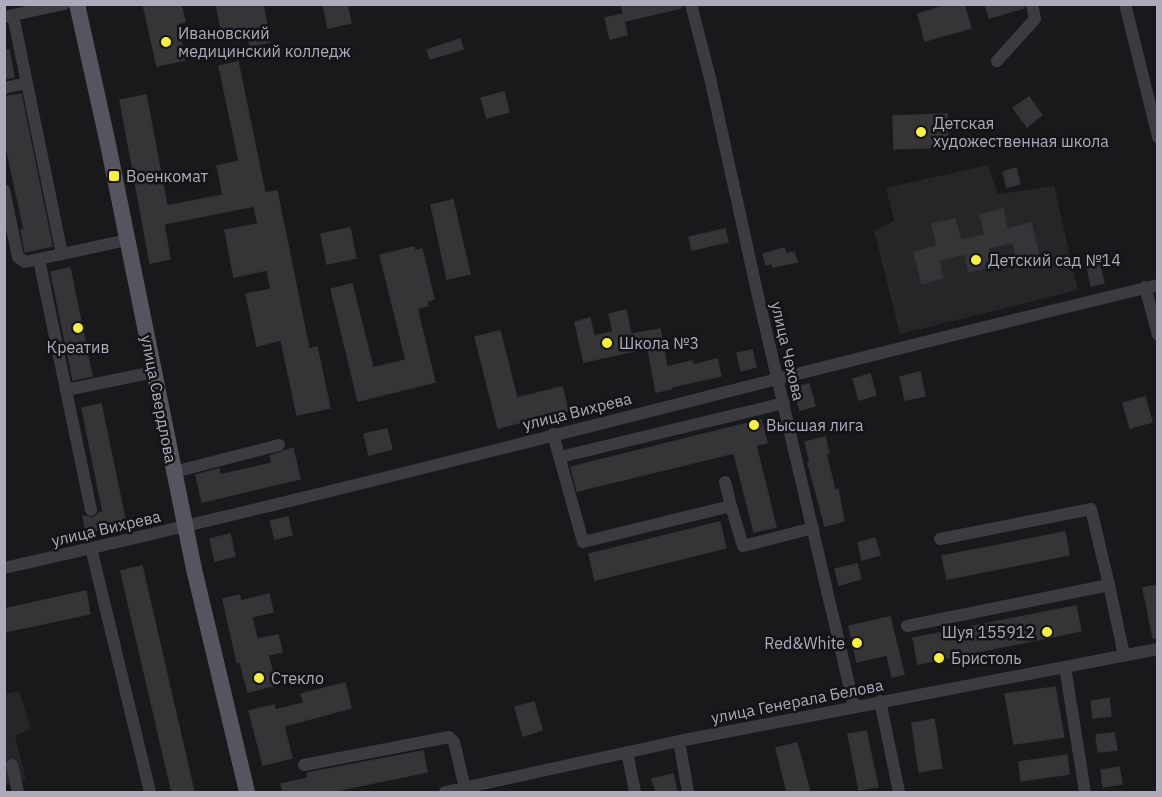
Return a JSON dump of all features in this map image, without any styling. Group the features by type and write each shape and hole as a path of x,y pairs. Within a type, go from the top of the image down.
{"main road":[{"name":"улица Свердлова","path":"77,4 128,240 185,527 247,792"}],"street":[{"path":"62,254 27,83 9,16 64,4"},
{"name":"улица Чехова","path":"691,4 854,706"},
{"path":"997,61 1035,19 1032,4"},
{"path":"1125,4 1158,137"},
{"path":"4,88 27,83"},
{"path":"4,190 18,257 26,262 128,240"},
{"path":"39,259 91,510"},
{"path":"1151,286 1158,335"},
{"name":"улица Вихрева","path":"4,568 185,527 778,377 1151,286"},
{"path":"66,390 154,372"},
{"path":"560,458 784,403"},
{"path":"554,434 583,542 731,506"},
{"path":"174,472 279,445"},
{"path":"725,482 743,546 813,528"},
{"path":"940,539 1091,509 1124,655"},
{"path":"91,548 150,792"},
{"path":"907,626 1109,585"},
{"name":"улица Генерала Белова","path":"445,792 679,741 1158,649"},
{"path":"1065,667 1084,792"},
{"path":"880,701 899,792"},
{"path":"304,765 449,737 454,742 465,788"},
{"path":"679,741 688,792"},
{"path":"627,752 635,792"},
{"path":"12,765 18,792"}],"shaded area":[{"name":"Детский сад №14","path":"988,165 998,194 1054,186 1078,290 900,334 874,231 894,221 886,188"},
{"path":"19,691 31,729 15,736 26,780 5,785 4,694"}],"building":[{"name":"Ивановский медицинский колледж","path":"143,4 181,4 185,22 177,24 185,60 157,66"},
{"path":"216,4 263,4 270,42 250,46 247,29 222,34"},
{"path":"323,4 347,4 351,23 328,28"},
{"path":"621,4 681,4 681,8 625,21"},
{"path":"950,4 964,4 971,28 925,41 918,14"},
{"path":"985,4 1024,4 1024,8 989,18"},
{"path":"623,14 627,35 610,39 605,18"},
{"path":"460,39 463,49 430,59 427,50"},
{"path":"4,50 9,50 14,77 4,79"},
{"path":"238,62 265,193 277,191 309,349 317,347 330,408 297,415 281,340 257,346 246,294 271,289 267,270 234,277 225,230 258,224 254,206 164,224 170,259 150,263 120,100 146,95 167,206 223,195 217,166 239,161 219,66"},
{"path":"504,92 509,112 487,118 481,98"},
{"path":"21,94 52,246 25,252 21,230 24,229 4,137 4,97"},
{"path":"1029,97 1042,115 1027,127 1013,108"},
{"name":"Детская художественная школа","path":"947,114 948,147 894,149 893,116"},
{"path":"1016,168 1020,184 1007,187 1003,172"},
{"path":"453,200 470,274 447,279 431,205"},
{"path":"1003,209 1007,229 1031,223 1039,255 1017,260 1013,242 988,248 992,266 969,272 965,254 939,260 943,278 922,284 914,252 937,246 932,224 955,219 961,240 985,235 980,215"},
{"path":"350,228 356,258 327,264 321,234"},
{"path":"725,229 728,242 692,250 689,237"},
{"path":"414,247 415,251 422,249 434,299 427,301 428,306 417,308 435,382 358,401 331,289 352,284 373,368 406,360 380,255"},
{"path":"784,248 786,254 794,252 797,262 773,267 772,263 766,265 763,254"},
{"path":"1097,253 1104,283 1091,286 1085,255"},
{"path":"70,268 92,376 73,380 51,272"},
{"path":"626,310 631,334 660,329 667,367 692,361 693,365 717,359 721,376 656,392 648,348 584,362 575,322 590,318 594,336 613,332 609,314"},
{"path":"500,331 517,398 562,387 568,411 498,428 475,337"},
{"path":"752,350 756,367 741,371 737,353"},
{"path":"920,372 925,396 905,400 900,377"},
{"path":"870,374 876,395 859,400 853,379"},
{"path":"809,384 815,406 800,410 794,388"},
{"path":"1145,397 1152,422 1130,428 1123,403"},
{"path":"101,404 126,524 86,533 83,516 93,518 103,512 82,408"},
{"path":"761,420 767,443 756,445 776,527 754,532 734,453 577,491 571,467"},
{"path":"387,429 392,449 369,455 364,434"},
{"path":"825,437 829,453 826,454 835,490 838,489 844,521 825,526 808,463 810,463 805,442"},
{"path":"293,448 300,479 202,502 196,475 219,469 220,475 272,463 270,456"},
{"path":"288,517 292,535 275,539 270,521"},
{"path":"720,522 726,548 595,580 589,554"},
{"path":"1065,532 1069,555 947,579 942,556"},
{"path":"230,534 235,556 215,561 210,539"},
{"path":"875,538 880,555 862,560 858,543"},
{"path":"857,564 861,579 839,585 835,569"},
{"path":"142,566 194,792 172,792 129,607 121,571"},
{"path":"1158,585 1158,638 1153,638 1143,588"},
{"path":"86,591 90,614 4,632 4,609"},
{"path":"269,594 273,612 252,617 257,639 278,635 282,652 268,655 276,685 248,692 240,662 237,662 223,599 239,595 241,601"},
{"path":"1076,606 1081,631 918,664 913,638"},
{"path":"890,617 904,674 892,677 887,655 857,662 849,626"},
{"path":"345,683 351,708 284,726 292,758 263,765 249,711 274,705 275,710 304,703 301,694"},
{"path":"1055,687 1064,737 1014,744 1005,694"},
{"path":"1109,698 1111,716 1093,718 1091,701"},
{"path":"534,702 542,730 523,736 515,707"},
{"path":"934,719 942,768 919,772 912,723"},
{"path":"866,731 878,787 859,790 848,734"},
{"path":"1114,733 1117,750 1098,752 1096,735"},
{"path":"797,743 810,792 787,792 776,748"},
{"path":"423,751 427,772 330,792 283,792 281,784 308,778 307,773"},
{"path":"1067,755 1069,774 1021,781 1019,762"},
{"path":"1119,767 1122,784 1103,787 1101,770"},
{"path":"673,774 677,792 656,792 652,779"}],"place":[{"name":"Ивановский медицинский колледж","path":"166,42"},
{"name":"Детская художественная школа","path":"921,132"},
{"name":"Военкомат","path":"114,176"},
{"name":"Детский сад №14","path":"976,260"},
{"name":"Креатив","path":"78,328"},
{"name":"Школа №3","path":"607,343"},
{"name":"Высшая лига","path":"754,425"},
{"name":"Шуя 155912","path":"1047,632"},
{"name":"Red&White","path":"857,643"},
{"name":"Бристоль","path":"939,658"},
{"name":"Стекло","path":"259,678"}]}
